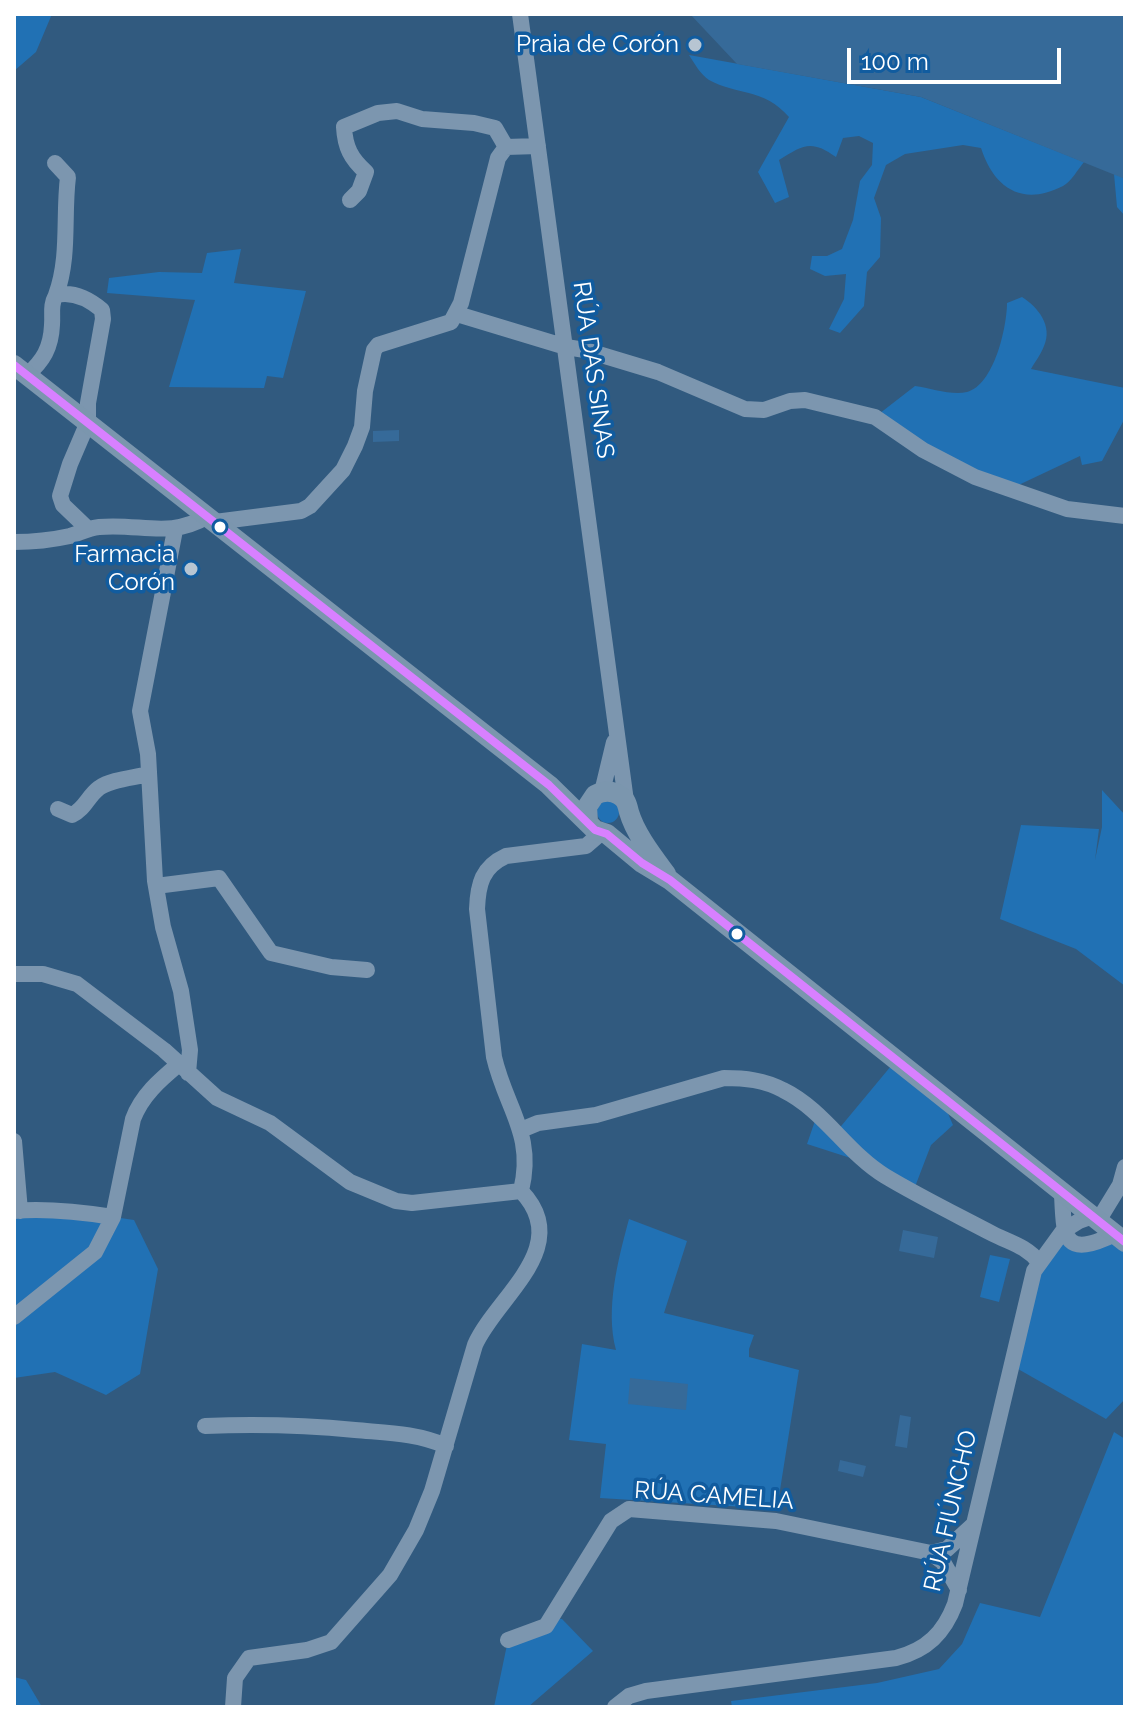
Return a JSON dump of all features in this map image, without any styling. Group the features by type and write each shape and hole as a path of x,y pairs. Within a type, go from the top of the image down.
{"main road":[{"path":"20,370 1120,1238"},
{"path":"549,785 614,793 627,807 670,880"},
{"path":"598,793 587,807 599,829"},
{"path":"599,829 625,825 627,807"}],"street":[{"name":"RÚA DAS SINAS","path":"520,14 627,807"},
{"path":"350,200 359,191 366,172 355,163 344,143 344,127 378,113 397,111 422,119 495,128 506,147"},
{"path":"506,147 538,146"},
{"path":"14,542 70,536 87,528 175,530 211,519 284,515 310,506 343,470 355,446 362,427 365,391 374,350 378,345 445,326 457,314 498,158 506,147"},
{"path":"20,370 43,361 50,344 53,325 51,303 56,295 66,253 68,177 55,163"},
{"path":"56,295 68,292 92,301 102,310 88,422 70,464 60,502 87,528"},
{"path":"457,314 658,372 745,409 764,410 790,401 805,400 875,417 923,450 975,477 1067,509 1125,516"},
{"path":"14,1317 95,1252 113,1217 138,1106 159,1081 184,1069 190,1050 181,991 163,927 156,886 149,774 140,711 175,530"},
{"name":"RÚA DAS SINAS","path":"598,793 611,763 615,733"},
{"path":"58,809 72,815 82,809 96,790 104,785 149,774"},
{"path":"233,1707 235,1678 249,1658 307,1650 331,1642 390,1575 416,1530 432,1491 481,1332 511,1296 535,1253 540,1226 537,1214 521,1191 526,1161 521,1130 498,1077 494,1057 477,909 478,889 485,870 506,856 586,846 599,829"},
{"path":"156,886 219,878 271,953 331,967 367,970"},
{"path":"14,974 43,974 77,984 217,1098 270,1123 350,1182 396,1201 412,1203 521,1191"},
{"path":"521,1130 538,1123 596,1115 724,1078 745,1078 766,1083 800,1100 837,1131 866,1163 885,1176 998,1237 1023,1246 1042,1260 1077,1244 1120,1238"},
{"path":"14,1141 17,1211 80,1212 113,1217"},
{"path":"1095,1218 1120,1185 1125,1167"},
{"path":"1062,1194 1063,1231 1069,1240 1077,1244"},
{"name":"RÚA FIÚNCHO","path":"615,1707 629,1696 646,1691 907,1655 927,1645 944,1627 959,1590 1030,1285 1042,1260 1063,1231 1072,1224 1095,1218"},
{"path":"205,1426 305,1425 401,1433 446,1446"},
{"name":"RÚA CAMELIA","path":"508,1640 546,1626 611,1521 629,1509 776,1521 940,1554 956,1564 965,1561"},
{"path":"959,1590 940,1554 973,1526"}],"shaded area":[{"path":"14,14 52,14 36,52 14,71"},
{"path":"690,14 1125,14 1125,179 921,97 737,64"},
{"path":"689,55 921,97 1084,162 1066,184 1035,195 1022,194 1002,183 981,148 963,145 905,154 886,165 874,198 881,218 880,257 867,272 864,306 840,333 829,329 844,299 846,274 825,276 810,269 812,256 827,256 842,249 853,220 860,181 872,165 873,143 859,136 843,138 836,157 813,146 787,155 779,160 789,197 775,203 758,172 789,117 770,101 709,80"},
{"path":"1114,174 1125,178 1125,216 1117,207"},
{"path":"241,249 234,283 306,291 283,378 267,376 264,388 169,387 195,300 107,293 109,278 159,272 202,273 207,253"},
{"path":"1022,297 1038,312 1047,331 1044,346 1031,369 1125,388 1125,418 1102,461 1082,465 1080,456 1008,490 875,417 915,386 955,393 976,387 985,379 997,354 1005,326 1007,303"},
{"path":"399,430 399,441 373,442 373,431"},
{"path":"1102,790 1125,815 1125,986 1076,949 1000,919 1021,825 1099,829 1095,860 1102,827"},
{"path":"608,801 616,804 619,812 616,820 608,823 600,820 597,812 600,804"},
{"path":"896,1060 940,1095 953,1125 931,1145 913,1192 866,1163 807,1144 817,1115 837,1131"},
{"path":"80,1212 134,1220 158,1269 140,1374 106,1395 55,1372 14,1378 14,1213"},
{"path":"629,1219 687,1241 664,1313 754,1335 749,1357 799,1370 777,1509 600,1498 606,1444 569,1440 582,1344 616,1350 612,1301"},
{"path":"903,1230 938,1237 934,1258 899,1251"},
{"path":"1069,1240 1125,1242 1125,1399 1106,1419 1011,1365 1039,1262"},
{"path":"990,1255 1010,1259 999,1302 980,1297"},
{"path":"630,1378 688,1384 686,1410 628,1404"},
{"path":"900,1415 911,1417 907,1448 895,1446"},
{"path":"1114,1432 1125,1439 1125,1707 732,1707 731,1701 877,1683 939,1669 962,1644 980,1603 1040,1617"},
{"path":"840,1460 866,1466 863,1477 838,1471"},
{"path":"552,1618 562,1619 593,1651 528,1707 494,1707 508,1640"},
{"path":"14,1677 26,1680 42,1707 14,1707"}],"transit line":[{"path":"14,365 549,785 595,830 607,834 642,863 670,880 1125,1242"}],"place":[{"name":"Praia de Corón","path":"695,45"},
{"name":"Farmacia Corón","path":"191,569"}]}
